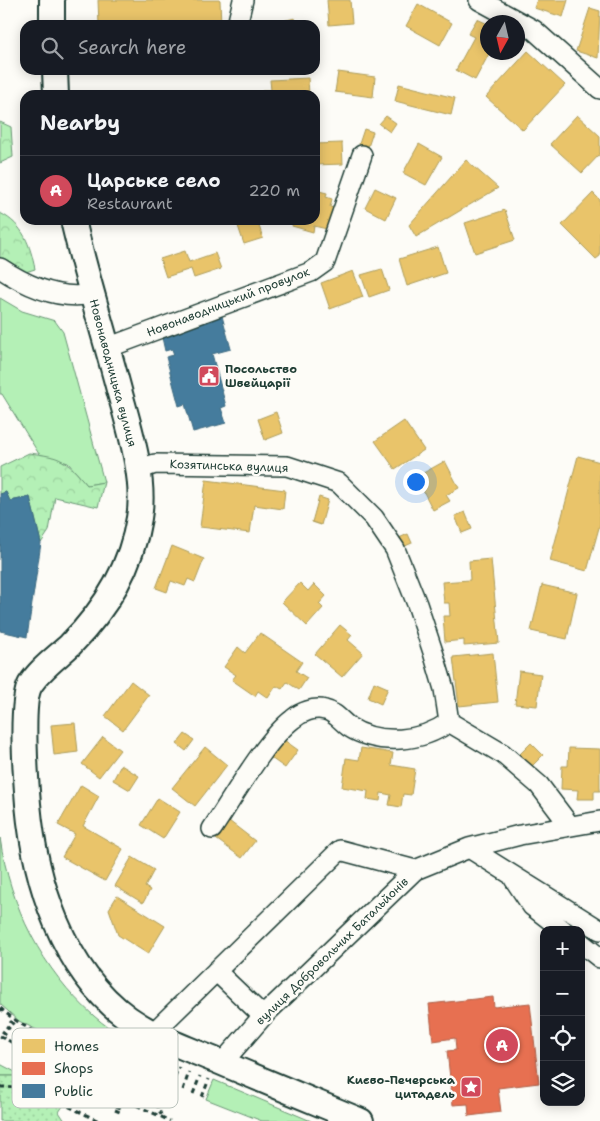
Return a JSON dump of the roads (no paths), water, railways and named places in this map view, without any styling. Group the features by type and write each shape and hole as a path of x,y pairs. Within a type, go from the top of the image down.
{"main road":[{"path":"52,0 52,20"},
{"path":"55,75 56,90"},
{"name":"Новонаводницька вулиця","path":"74,225 128,424 137,470 140,516 123,572 100,610 29,687 25,745 31,836 38,869 62,935 94,984 127,1017 144,1028"},
{"name":"Новонаводницька вулиця","path":"178,1050 211,1070 362,1121"}],"street":[{"path":"238,20 242,0"},
{"path":"479,0 534,30 600,89"},
{"name":"Новонаводницький провулок","path":"107,348 311,272 325,262 362,154"},
{"path":"0,268 16,278 48,292 80,296 92,294"},
{"name":"Козятинська вулиця","path":"137,470 162,464 286,466 339,483 374,518 395,550 417,604 430,644 444,689 449,722"},
{"path":"212,829 276,734 294,718 316,709 335,714 348,727 380,739 401,739 437,731 449,722 503,754 539,785 570,826"},
{"name":"вулиця Добровольчих Батальйонів","path":"211,1070 263,1016 415,870 469,848 600,821"},
{"path":"469,848 600,930"},
{"path":"159,1028 340,850 415,870"},
{"path":"511,875 532,906 558,926"},
{"path":"585,946 600,958"},
{"path":"216,971 263,1016"}],"place":[{"name":"Посольство Швейцарії","path":"209,376"},
{"name":"Царське село","path":"502,1045"},
{"name":"Києво-Печерська цитадель","path":"471,1087"}]}
